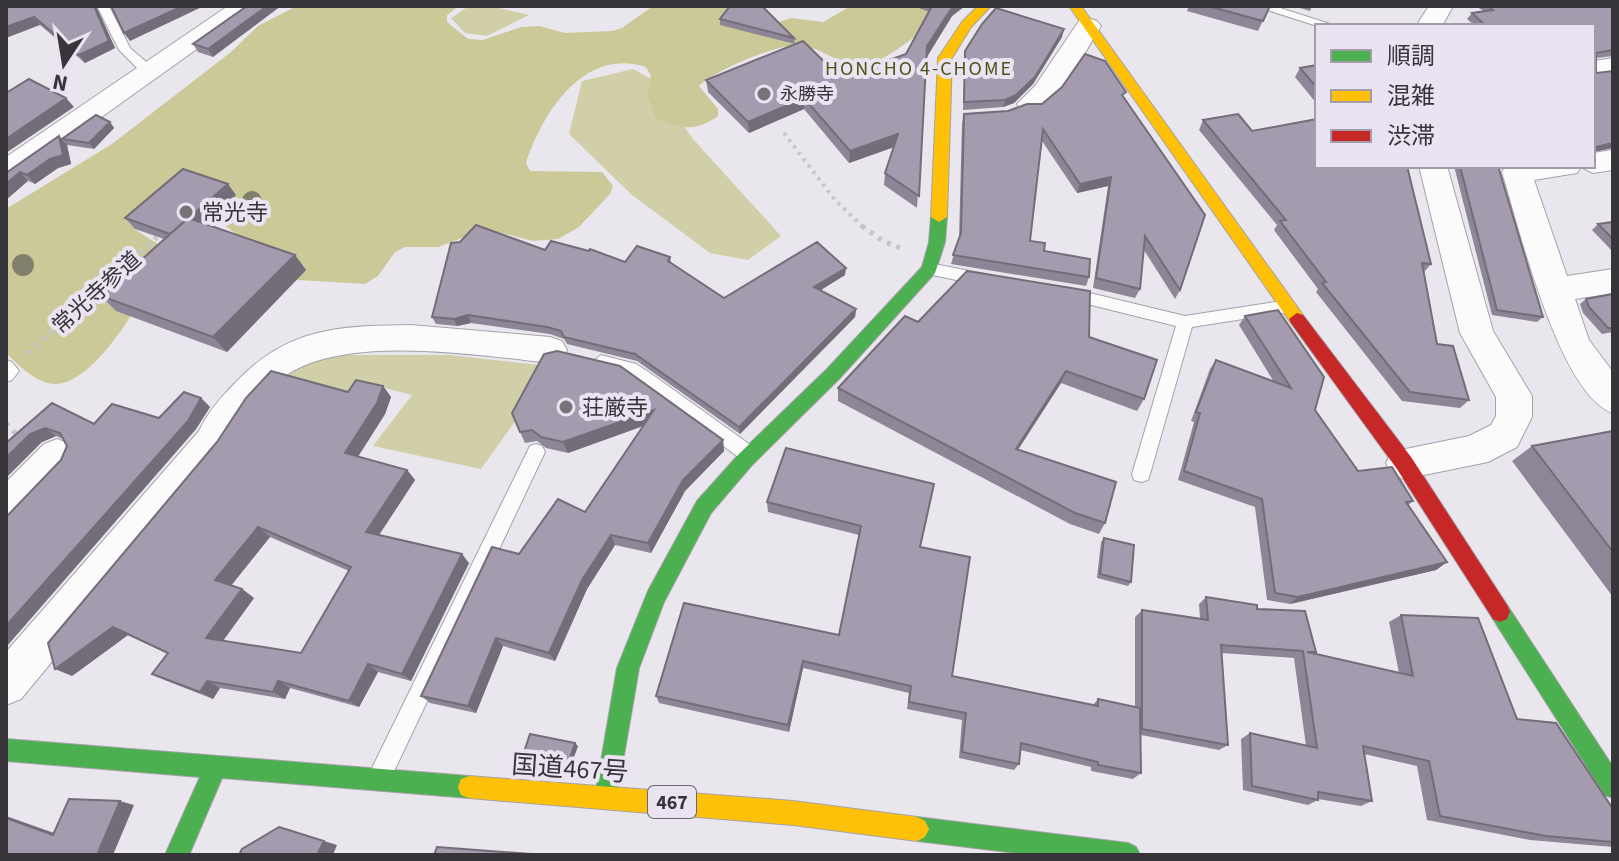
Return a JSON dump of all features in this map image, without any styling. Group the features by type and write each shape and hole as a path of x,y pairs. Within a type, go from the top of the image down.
{"main road":[{"path":"606,796 628,668 655,598 704,507 750,455 833,374 931,263 937,242 948,117 942,77 945,58 960,32 985,6"},
{"path":"1081,16 1404,463 1613,787"},
{"name":"国道467号","path":"6,750 377,781 606,796 808,815 1128,855"},
{"path":"177,855 215,768"}],"street":[{"path":"6,171 147,70 245,6"},
{"path":"1430,24 1441,6"},
{"path":"1026,106 1045,92 1081,16"},
{"path":"1404,463 1475,451 1504,436 1514,417 1514,396 1477,333 1434,168"},
{"path":"1550,168 1517,172 1574,345 1613,399"},
{"path":"1556,290 1613,281"},
{"path":"6,684 213,440 219,424 279,362 302,352 367,340 445,338 563,354"},
{"path":"6,508 57,455"}],"lane":[{"path":"103,6 125,50 147,70"},
{"path":"1261,6 1323,24"},
{"path":"931,263 1002,283"},
{"path":"1044,290 1086,295 1185,322 1288,306"},
{"path":"1141,474 1185,322"},
{"path":"563,354 630,369 750,455"},
{"path":"6,367 10,371 6,375"},
{"path":"377,781 536,452"}],"path":[{"path":"784,133 831,195 883,244 931,263"},
{"name":"常光寺参道","path":"35,346 157,237"},
{"path":"6,423 24,443 57,455"}],"green space":[{"path":"469,6 491,6 529,15 487,36 465,33 451,18"},
{"path":"633,69 651,79 693,139 781,236 748,260 710,253 632,195 569,134 582,81"},
{"path":"306,355 449,355 539,365 514,423 481,469 373,446 412,395 366,383 350,395 284,380 281,367"}],"shaded area":[{"path":"297,6 459,6 447,15 447,22 468,39 483,40 521,27 539,26 565,33 612,31 622,28 653,6 730,6 725,14 770,25 791,18 823,22 851,6 951,6 898,49 866,65 849,64 817,50 792,45 732,66 699,86 718,109 718,116 695,127 672,125 656,118 647,95 651,76 646,67 624,63 603,66 585,75 555,105 533,143 526,163 530,171 602,172 613,186 610,194 579,227 558,239 533,241 486,229 438,247 405,247 395,252 378,276 365,284 298,280 224,225 226,203 134,229 158,244 167,254 121,331 90,367 74,379 57,384 28,373 6,352 6,209 112,144 231,52 258,26"}],"building":[{"path":"6,6 94,6 109,41 79,55 34,17 6,27"},
{"path":"111,6 183,6 124,33"},
{"path":"247,6 267,6 208,49 193,44"},
{"path":"730,6 762,6 794,38 720,19"},
{"path":"932,6 953,6 927,46 919,196 885,173 898,134 850,151 804,98 748,122 706,80 803,41 838,75 854,73 906,54"},
{"path":"1208,6 1270,6 1263,21"},
{"path":"1488,6 1613,6 1613,50 1596,53 1596,73 1613,71 1613,143 1595,146 1595,24 1484,24 1472,13 1493,10"},
{"path":"996,8 1064,29 1035,77 1016,95 1005,100 964,102 965,51"},
{"path":"1085,54 1105,61 1126,92 1122,95 1205,215 1180,290 1145,236 1140,289 1096,278 1111,177 1080,184 1043,129 1030,241 1045,243 1044,251 1090,259 1089,277 953,255 961,233 964,114 1008,111 1027,104 1042,104 1062,87"},
{"path":"1315,65 1315,86 1300,68"},
{"path":"29,79 66,98 6,139 6,93"},
{"path":"1238,114 1252,131 1315,119 1315,168 1407,168 1431,264 1422,263 1437,344 1453,346 1469,400 1410,392 1322,283 1326,282 1280,221 1286,220 1203,120"},
{"path":"96,115 110,122 89,143 62,139"},
{"path":"59,136 63,155 50,159 27,175 20,172 6,184 6,173"},
{"path":"1461,168 1499,168 1543,317 1497,310"},
{"path":"183,169 228,184 170,234 125,218"},
{"path":"188,218 295,255 213,337 101,296"},
{"path":"1613,222 1613,239 1598,224"},
{"path":"476,225 545,250 551,241 590,249 625,262 637,246 670,257 668,261 724,298 817,242 846,268 814,287 856,309 739,427 635,354 564,337 561,331 547,327 468,315 454,319 432,317 451,243 460,242"},
{"path":"967,271 1090,291 1089,337 1157,360 1144,399 1066,371 1016,449 1116,482 1105,523 1075,513 838,388 905,316 918,322"},
{"path":"1613,294 1613,328 1608,328 1589,307 1586,299"},
{"path":"1278,310 1324,377 1315,410 1358,471 1392,467 1413,501 1406,502 1447,562 1298,597 1275,593 1262,499 1184,471 1200,413 1196,412 1216,360 1291,388 1245,316"},
{"path":"557,351 620,366 723,440 683,480 648,543 611,535 582,580 549,653 496,638 468,706 421,696 492,547 519,554 558,499 585,512 654,410 563,442 541,437 532,430 520,432 512,413 544,354"},
{"path":"271,371 348,392 356,380 383,386 377,403 345,453 407,470 366,532 462,554 402,674 368,664 349,701 278,681 273,692 207,681 200,692 152,674 168,653 113,627 55,669 48,643 217,442 246,398","holes":["258,527 351,567 301,653 206,638 242,589 215,580"]},
{"path":"184,392 201,398 188,421 6,626 6,516 61,460 67,446 60,433 45,428 30,434 6,458 6,443 52,403 94,424 112,404 159,418"},
{"path":"1613,431 1613,552 1532,446"},
{"path":"786,448 934,484 920,547 970,557 952,676 1098,706 1098,699 1140,708 1141,773 1098,765 1098,762 1021,743 1019,764 962,752 966,713 909,702 911,686 803,661 788,725 656,696 684,603 839,635 861,526 767,502"},
{"path":"1104,538 1134,545 1131,582 1100,574"},
{"path":"1206,597 1257,605 1257,609 1305,611 1316,652 1307,652 1413,676 1401,615 1478,618 1517,719 1556,723 1613,809 1613,842 1546,836 1440,816 1429,761 1363,746 1372,801 1318,792 1318,800 1252,786 1250,733 1317,748 1303,651 1221,645 1228,745 1142,729 1142,610 1208,620"},
{"path":"530,734 575,743 569,762 522,758"},
{"path":"69,799 120,801 97,855 6,855 6,818 53,835"},
{"path":"279,827 324,841 317,855 239,855 242,849"},
{"path":"437,847 544,855 434,855"}],"traffic: fast":[{"path":"606,796 628,668 655,598 704,507 746,459 833,374 929,269 937,242 939,217"},
{"path":"1500,612 1613,787"},
{"path":"6,750 469,787"},
{"path":"177,855 215,768"},
{"path":"917,829 1128,855"}],"traffic: slow":[{"path":"939,217 945,58 966,25 985,6"},
{"path":"1075,6 1297,319"},
{"path":"469,787 793,813 917,829"}],"traffic: jam":[{"path":"1297,319 1404,463 1500,612"}],"place":[{"name":"永勝寺","path":"764,94"},
{"name":"常光寺","path":"186,212"},
{"name":"荘厳寺","path":"566,407"}],"district":[{"name":"HONCHO 4-CHOME","path":"919,68"}]}
